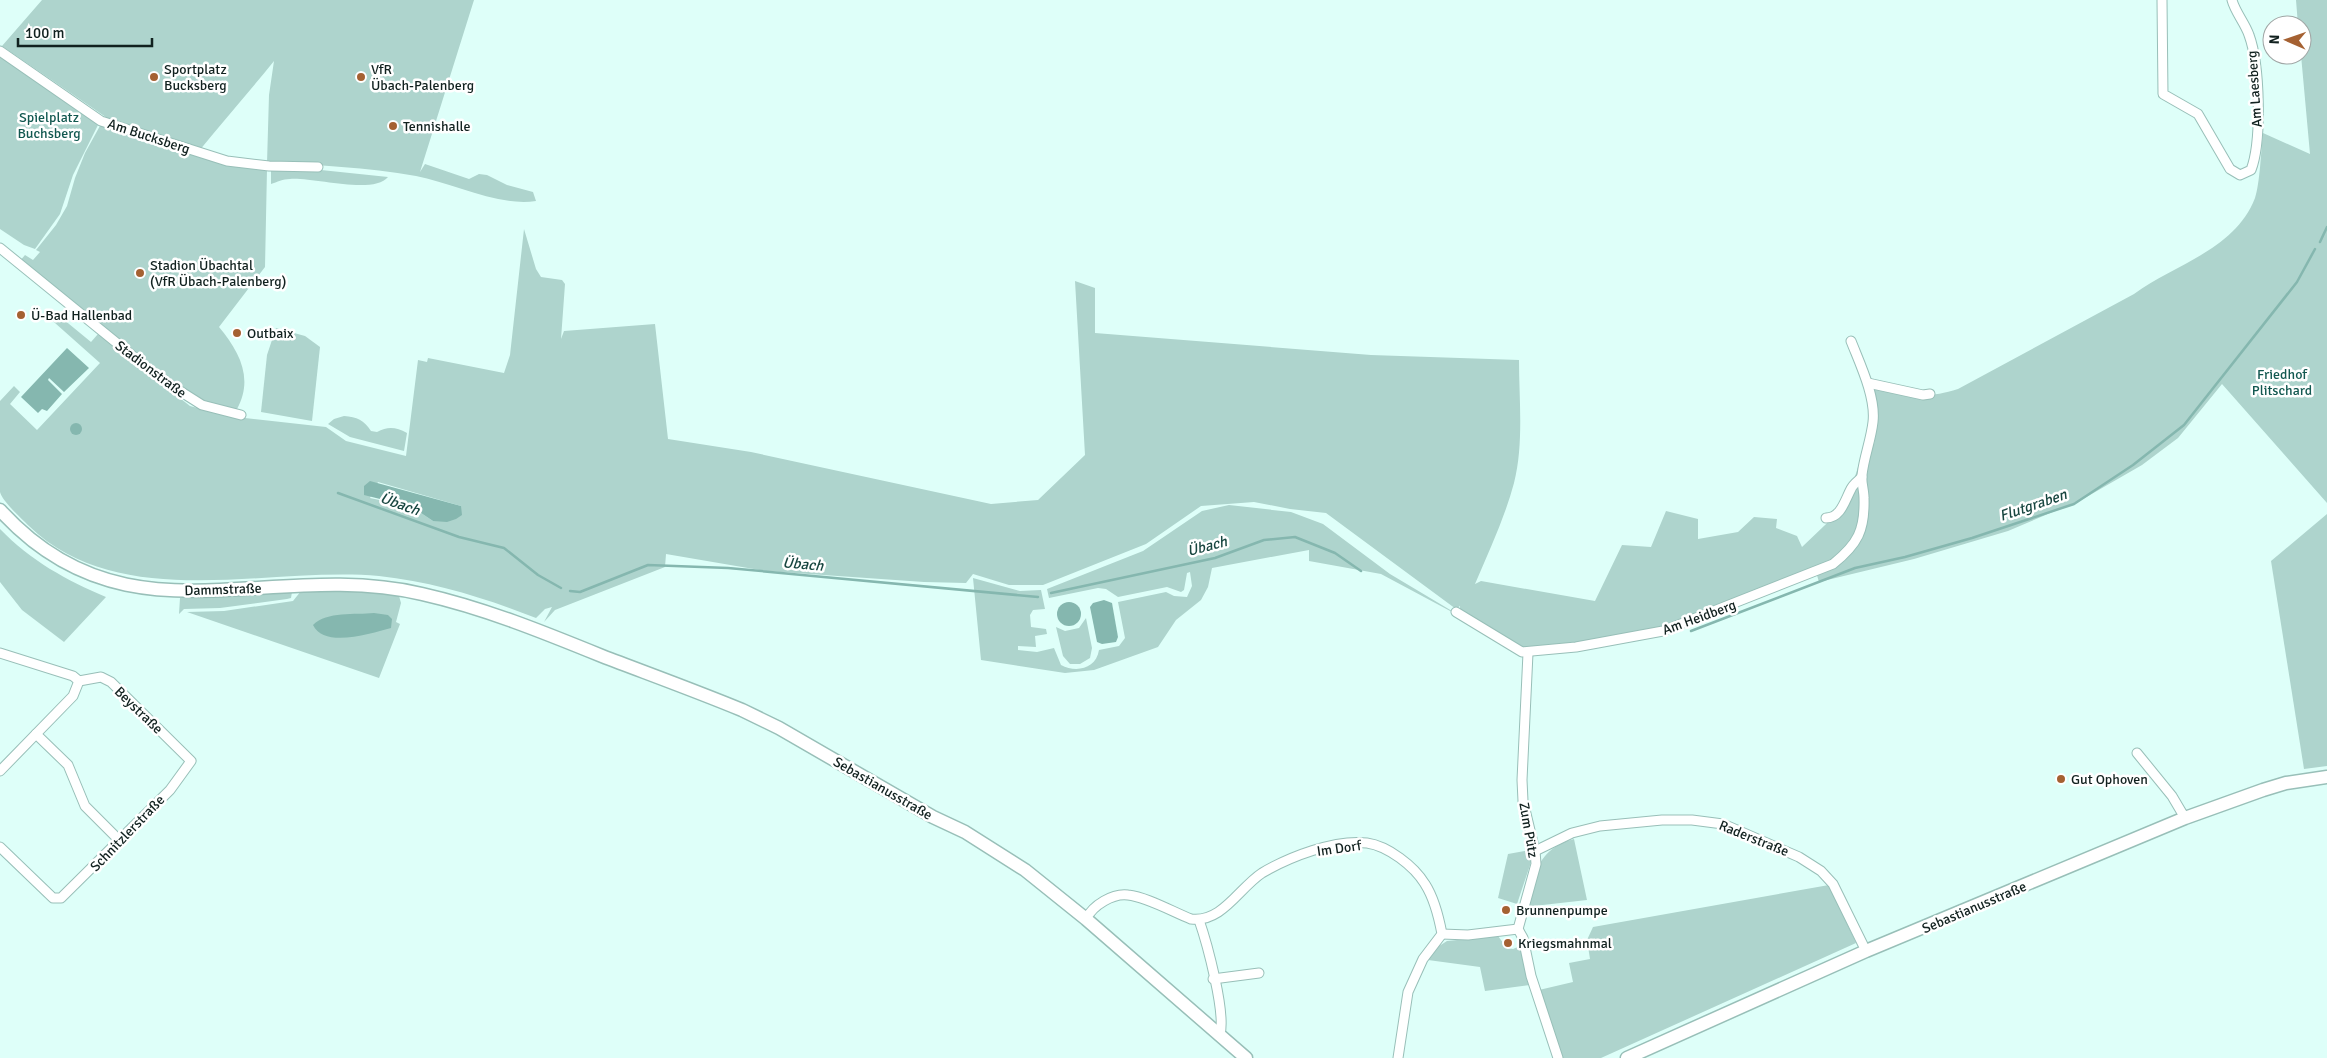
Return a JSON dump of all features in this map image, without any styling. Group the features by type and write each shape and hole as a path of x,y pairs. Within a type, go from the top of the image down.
{"street":[{"name":"Am Laesberg","path":"2162,0 2163,94 2198,114 2230,168 2240,175 2251,170 2254,162 2257,135 2256,72 2249,36 2232,0"},
{"name":"Am Bucksberg","path":"0,51 101,121 227,161 269,166 318,167"},
{"name":"Stadionstraße","path":"0,248 161,379 202,405 240,415"},
{"path":"1826,518 1830,518 1840,510 1851,488 1862,477 1874,420 1868,384 1851,341"},
{"path":"1868,384 1923,395 1930,394"},
{"name":"Am Heidberg","path":"1528,653 1663,632 1833,564 1850,550 1860,531 1864,499 1862,477"},
{"name":"Dammstraße","path":"0,510 28,538 63,563 98,578 122,585 173,591 303,585 374,587 421,593 467,606"},
{"name":"Sebastianusstraße","path":"467,606 558,638 695,691 779,728 933,817 965,832 1025,870 1086,919 1246,1058"},
{"path":"1456,612 1512,646 1528,653"},
{"path":"0,653 73,676 79,681 73,696 0,772"},
{"name":"Zum Pütz","path":"1518,929 1536,864 1535,851 1526,816 1522,780 1528,653"},
{"name":"Beystraße","path":"79,681 101,677 111,682 191,760"},
{"path":"36,734 68,765 85,806 120,841"},
{"path":"2137,753 2172,796 2185,818"},
{"name":"Schnitzlerstraße","path":"0,846 53,898 58,899 65,895 120,841 176,782 191,760"},
{"name":"Sebastianusstraße","path":"1627,1058 1866,951 2185,818 2286,783 2327,777"},
{"name":"Raderstraße","path":"1535,851 1572,833 1600,826 1662,820 1692,820 1723,824 1798,857 1822,871 1837,891 1866,951"},
{"name":"Im Dorf","path":"1199,920 1224,909 1260,875 1283,861 1331,847 1366,843 1398,857 1424,882 1430,892 1442,934"},
{"path":"1086,919 1090,912 1103,902 1128,895 1191,919 1199,920 1222,1026 1220,1034"},
{"path":"1398,1058 1408,992 1423,959 1442,934 1480,934 1518,929 1523,938 1531,976 1558,1058"},
{"path":"1213,979 1259,973"}],"green space":[{"path":"42,0 474,0 420,172 425,164 469,179 479,174 487,175 507,185 533,192 536,201 507,201 430,179 379,170 267,163 269,95 274,61 199,151 113,122 2,46"},
{"name":"Friedhof Plitschard","path":"2296,0 2327,0 2327,503 2222,384 2178,438 2142,465 2083,499 2008,531 1914,559 1819,582 1816,572 1656,635 1527,648 1512,643 1460,613 1460,606 1456,609 1326,513 1254,502 1201,506 1146,544 1043,585 1009,585 973,574 966,583 924,582 766,571 666,554 665,567 555,610 544,622 552,607 545,609 536,618 459,592 420,582 379,576 290,576 196,580 150,578 106,570 66,553 29,526 8,505 0,492 0,401 14,386 20,392 10,404 37,430 100,363 46,315 52,310 91,342 98,334 190,406 227,416 326,427 346,441 406,456 418,360 427,362 428,358 504,373 510,355 524,229 536,269 541,277 562,280 565,284 561,339 564,331 655,324 668,439 751,452 991,504 1038,500 1085,455 1075,281 1095,288 1095,333 1371,355 1519,360 1520,437 1517,468 1506,508 1475,584 1481,581 1595,601 1622,545 1651,547 1666,511 1698,519 1698,539 1738,532 1754,517 1777,519 1776,528 1797,536 1802,547 1846,505 1864,448 1874,444 1877,427 1871,385 1904,393 1923,395 1934,395 1958,389 2134,294 2219,243 2246,216 2255,198 2263,133 2310,154 2302,65 2312,65 2312,15 2297,15","holes":["378,482 461,506 433,521 412,507 370,498"]},
{"name":"Spielplatz Buchsberg","path":"0,56 99,123 73,175 60,214 35,249 24,245 0,229"},
{"path":"101,124 267,169 265,267 219,327 233,346 242,365 244,386 242,398 237,409 229,411 191,397 19,262 25,255 33,260 40,252 36,250 56,225 67,206 85,153"},
{"path":"271,170 321,170 388,177 381,182 370,185 300,179 282,180 271,184"},
{"path":"276,328 305,336 320,347 312,421 261,412 267,355"},
{"path":"344,416 360,420 371,431 377,432 392,428 407,433 404,451 350,437 328,424 334,419"},
{"path":"1229,505 1291,512 1323,524 1390,574 1467,620 1381,574 1309,561 1309,550 1212,568 1208,587 1201,600 1176,620 1158,647 1094,670 1065,673 981,660 973,578 1020,591 1041,590 1045,609 1033,610 1030,615 1031,627 1046,629 1047,634 1035,636 1036,647 1018,646 1018,650 1037,652 1054,648 1061,665 1073,669 1084,668 1094,661 1099,650 1119,646 1125,638 1118,602 1166,592 1174,596 1187,597 1192,586 1190,572 1187,573 1184,590 1181,592 1167,587 1118,597 1106,589 1098,588 1049,598 1047,589 1143,551 1202,511"},
{"path":"2327,514 2327,766 2304,769 2271,561"},
{"path":"0,529 24,551 50,569 106,597 64,642 22,610 0,582"},
{"path":"364,590 399,596 401,603 396,622 400,624 379,678 187,612 224,611 293,601 301,591"},
{"path":"292,592 291,598 287,599 220,608 184,609 179,614 180,598"},
{"path":"1086,618 1092,648 1090,658 1080,664 1070,664 1063,656 1056,627 1065,631 1079,628"},
{"path":"1574,839 1587,900 1525,907 1539,864 1552,849"},
{"path":"1531,850 1531,862 1517,904 1498,898 1508,854"},
{"path":"1829,885 1856,943 1601,1058 1561,1058 1539,990 1573,982 1569,963 1590,959 1587,940 1593,927"},
{"path":"1498,936 1507,948 1513,949 1520,946 1530,985 1485,991 1480,967 1428,960 1436,948 1447,941"}],"water":[{"path":"67,348 89,368 64,392 49,378 48,380 62,394 47,411 42,409 38,413 21,397"},
{"path":"76,423 82,429 76,435 70,429"},
{"path":"370,481 461,506 462,515 447,522 433,521 412,507 364,495 364,486"},
{"path":"1104,600 1112,603 1118,637 1116,642 1102,644 1097,642 1090,607 1093,603"},
{"path":"1069,602 1078,605 1081,614 1078,623 1069,626 1060,623 1057,614 1060,605"},
{"path":"374,613 388,615 392,619 391,628 361,636 338,638 319,632 313,625 326,618 342,614"}],"waterway":[{"name":"Flutgraben","path":"2320,242 2327,227"},
{"name":"Flutgraben","path":"1691,631 1855,568 1905,557 1972,538 2074,504 2133,465 2184,425 2297,282 2315,249"},
{"name":"Übach","path":"338,493 459,537 504,548 538,575 561,588"},
{"name":"Übach","path":"1051,593 1215,558 1264,540 1295,537 1335,553 1361,571"},
{"name":"Übach","path":"570,591 580,592 648,565 728,568 1038,597"}],"place":[{"name":"Sportplatz Bucksberg","path":"154,77"},
{"name":"VfR Übach-Palenberg","path":"361,77"},
{"name":"Tennishalle","path":"393,126"},
{"name":"Stadion Übachtal (VfR Übach-Palenberg)","path":"140,273"},
{"name":"Ü-Bad Hallenbad","path":"21,315"},
{"name":"Outbaix","path":"237,333"},
{"name":"Gut Ophoven","path":"2061,779"},
{"name":"Brunnenpumpe","path":"1506,910"},
{"name":"Kriegsmahnmal","path":"1508,943"}]}
